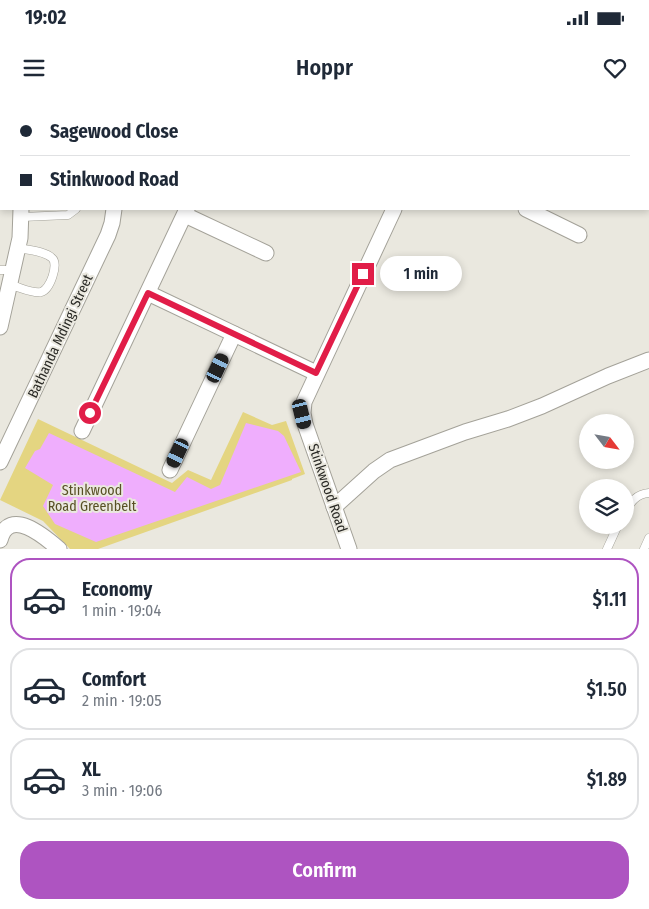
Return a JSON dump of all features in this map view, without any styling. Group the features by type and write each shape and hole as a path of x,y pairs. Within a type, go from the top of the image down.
{"street":[{"name":"Bathanda Mdingi Street","path":"0,462 108,235 114,210"},
{"name":"Stinkwood Road","path":"349,549 302,414 304,402 316,373 394,210"},
{"path":"528,210 579,235"},
{"path":"82,431 186,212 266,254"},
{"path":"1,318 8,275 18,248 22,213"},
{"path":"148,293 316,373"},
{"path":"170,470 234,334"},
{"path":"334,507 374,471 390,460 464,432 508,419 542,406 649,360"},
{"path":"1,549 1,536 7,528 20,525 40,533 59,549"}],"lane":[{"path":"22,213 68,214 74,210"},
{"path":"8,275 37,292 45,291 49,286 55,267 53,258 46,254 18,248"},
{"path":"634,499 642,494 649,493"},
{"path":"607,549 614,534"},
{"path":"644,549 649,538"}],"green space":[{"name":"Stinkwood Road Greenbelt","path":"243,412 272,425 286,421 305,474 98,549 70,549 43,521 0,500 38,419 172,483 188,470 211,480"}],"shaded area":[{"name":"Stinkwood Road Greenbelt","path":"246,423 278,431 284,436 301,472 96,542 55,524 43,506 53,485 25,468 35,451 40,449 49,433 175,492 187,477 211,489 220,485"}],"route":[{"path":"90,413 148,293 316,373 363,274"}]}
